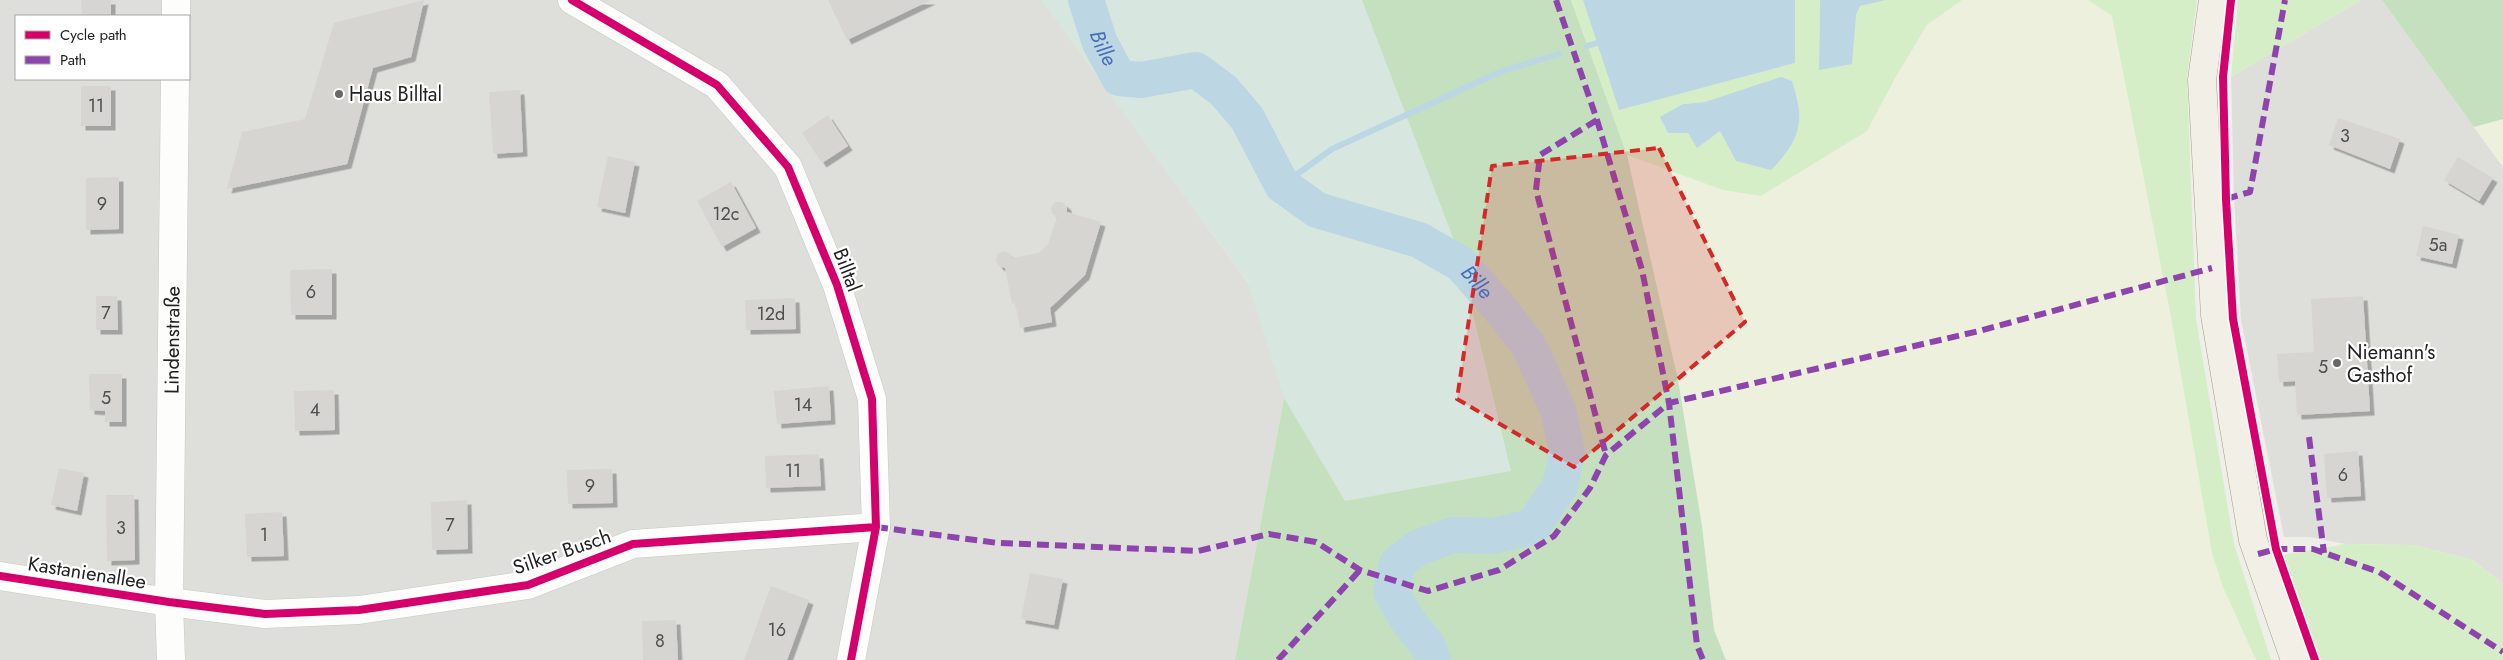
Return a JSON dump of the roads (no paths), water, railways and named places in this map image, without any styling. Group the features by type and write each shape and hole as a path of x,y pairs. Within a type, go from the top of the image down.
{"main road":[{"path":"2213,0 2202,80 2215,315 2253,540 2295,660"}],"street":[{"path":"176,0 176,15"},
{"name":"Billtal","path":"572,0 717,85 788,166 837,285 872,399 876,527 851,660"},
{"name":"Lindenstraße","path":"170,660 175,80"},
{"name":"Silker Busch","path":"169,602 265,614 359,610 528,584 632,544 876,527"},
{"name":"Kastanienallee","path":"0,576 169,602"}],"water":[{"path":"1583,0 1795,0 1795,63 1619,110"},
{"path":"1820,0 1886,0 1860,6 1856,15 1852,64 1819,70"},
{"path":"1781,77 1792,81 1799,108 1798,130 1788,149 1771,170 1736,161 1720,131 1697,148 1688,133 1668,133 1660,117 1683,104 1705,102"}],"waterway":[{"name":"Bille","path":"1086,0 1100,43 1119,78 1141,80 1196,70 1223,90 1247,118 1282,185 1317,210 1419,240 1461,264 1497,305 1529,346 1558,410 1567,452 1560,486 1532,527 1493,536 1453,535 1417,548 1397,564 1391,592 1409,622 1428,646 1433,660"},
{"path":"1587,46 1597,43"},
{"path":"1282,185 1332,149 1502,71 1559,54"}],"place":[{"name":"Haus Billtal","path":"339,94"},
{"name":"Niemann's Gasthof","path":"2337,363"}]}
